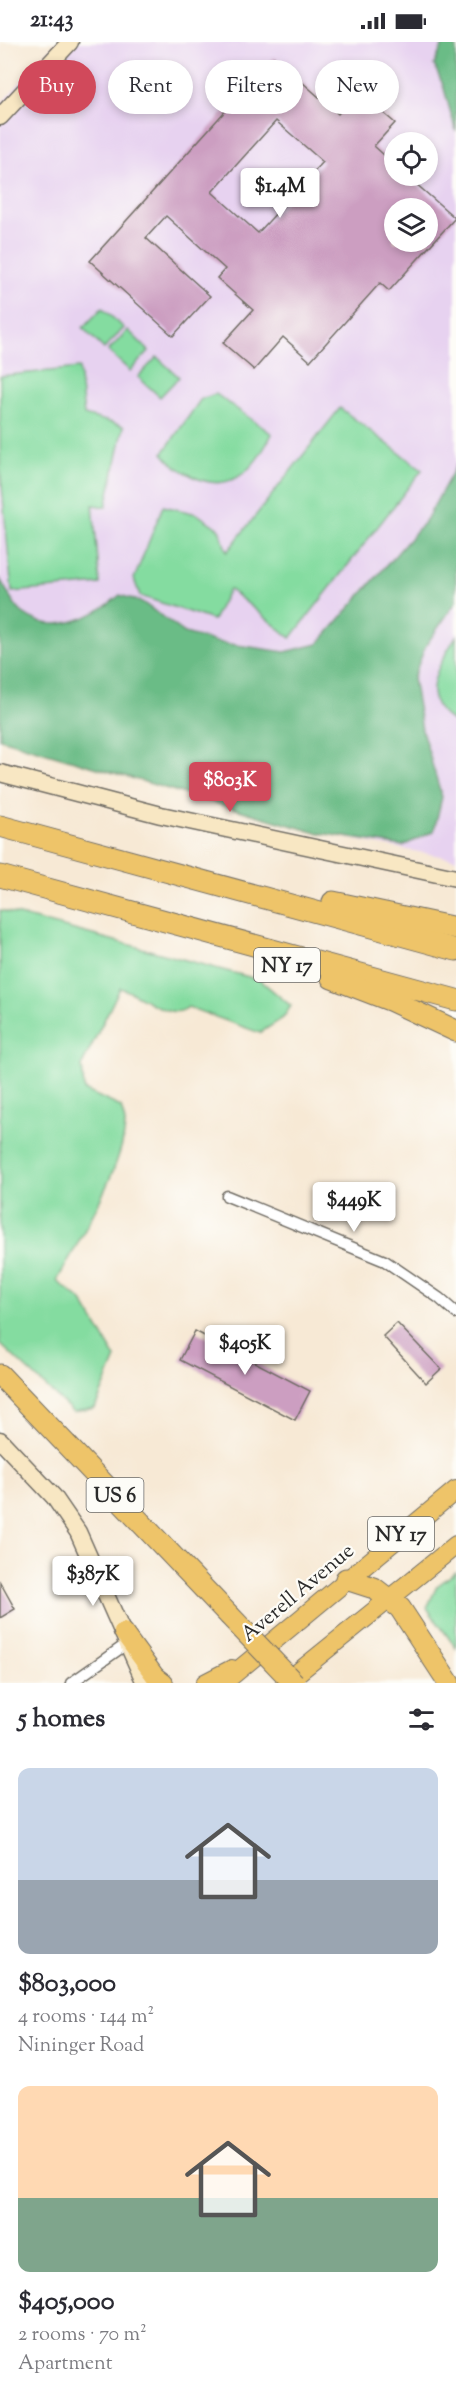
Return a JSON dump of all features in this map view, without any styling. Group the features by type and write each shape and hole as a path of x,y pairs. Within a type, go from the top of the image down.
{"highway":[{"path":"0,826 456,950"},
{"name":"NY 17","path":"0,876 126,910 248,954 349,984 393,1001 456,1031"},
{"path":"194,878 282,890 456,928"},
{"path":"126,910 456,1000"},
{"name":"US 6","path":"0,1375 294,1683"},
{"path":"346,1579 374,1588 390,1598 406,1616 449,1683"}],"main road":[{"name":"Averell Avenue","path":"223,1683 456,1490"},
{"name":"NY 17","path":"285,1683 456,1545"},
{"path":"126,1638 155,1676 164,1683"},
{"path":"205,1683 255,1657"}],"street":[{"path":"0,117 70,42"},
{"path":"0,774 141,811 456,878"},
{"path":"227,1196 385,1261 439,1298 456,1313"},
{"path":"0,1440 33,1473 70,1520 87,1549 145,1683"},
{"path":"71,1683 126,1638"}],"shaded area":[{"path":"57,42 456,42 456,859 313,832 0,739 0,105 18,85 18,114 96,114 96,60 41,60"}],"green space":[{"path":"444,42 456,42 456,132 443,85 434,65"},
{"path":"102,308 124,328 104,349 83,328"},
{"path":"128,330 149,351 130,371 108,351"},
{"path":"157,357 179,377 160,397 138,377"},
{"path":"79,368 84,415 124,426 106,507 93,505 100,584 12,592 0,466 0,376"},
{"path":"216,394 272,434 250,468 241,475 219,483 192,476 176,466 163,453 201,399"},
{"path":"340,408 422,470 291,638 229,589 213,620 140,596 134,579 163,506 197,514 219,529 227,552"},
{"path":"456,466 456,602 426,645 413,678 422,730 442,797 434,831 403,846 313,832 0,739 0,579 13,602 23,613 35,620 48,623 61,624 86,617 120,595 142,602 185,633 216,642 285,652 318,644 426,520"},
{"path":"456,636 456,723 443,714 436,704 433,693 437,671"},
{"path":"0,910 260,980 291,1006 283,1018 260,1033 188,1007 181,1011 164,1009 120,988 82,1065 84,1090 121,1107 125,1125 123,1142 98,1204 57,1281 82,1301 116,1358 95,1408 73,1412 0,1344"},
{"path":"456,1572 456,1648 427,1608 437,1586"}],"building":[{"path":"303,83 315,94 315,114 385,114 395,123 384,132 374,146 384,155 384,186 418,186 432,198 384,198 384,252 424,252 389,291 380,283 310,361 283,337 254,370 223,343 253,310 217,278 225,269 166,216 146,238 210,296 173,336 90,261 223,114 303,114","holes":["276,121 323,162 258,233 212,192"]},
{"path":"438,203 455,218 438,237"},
{"path":"397,1323 441,1369 426,1383 383,1336"},
{"path":"195,1331 310,1391 295,1420 180,1360"},
{"path":"0,1582 15,1609 0,1618"}]}
